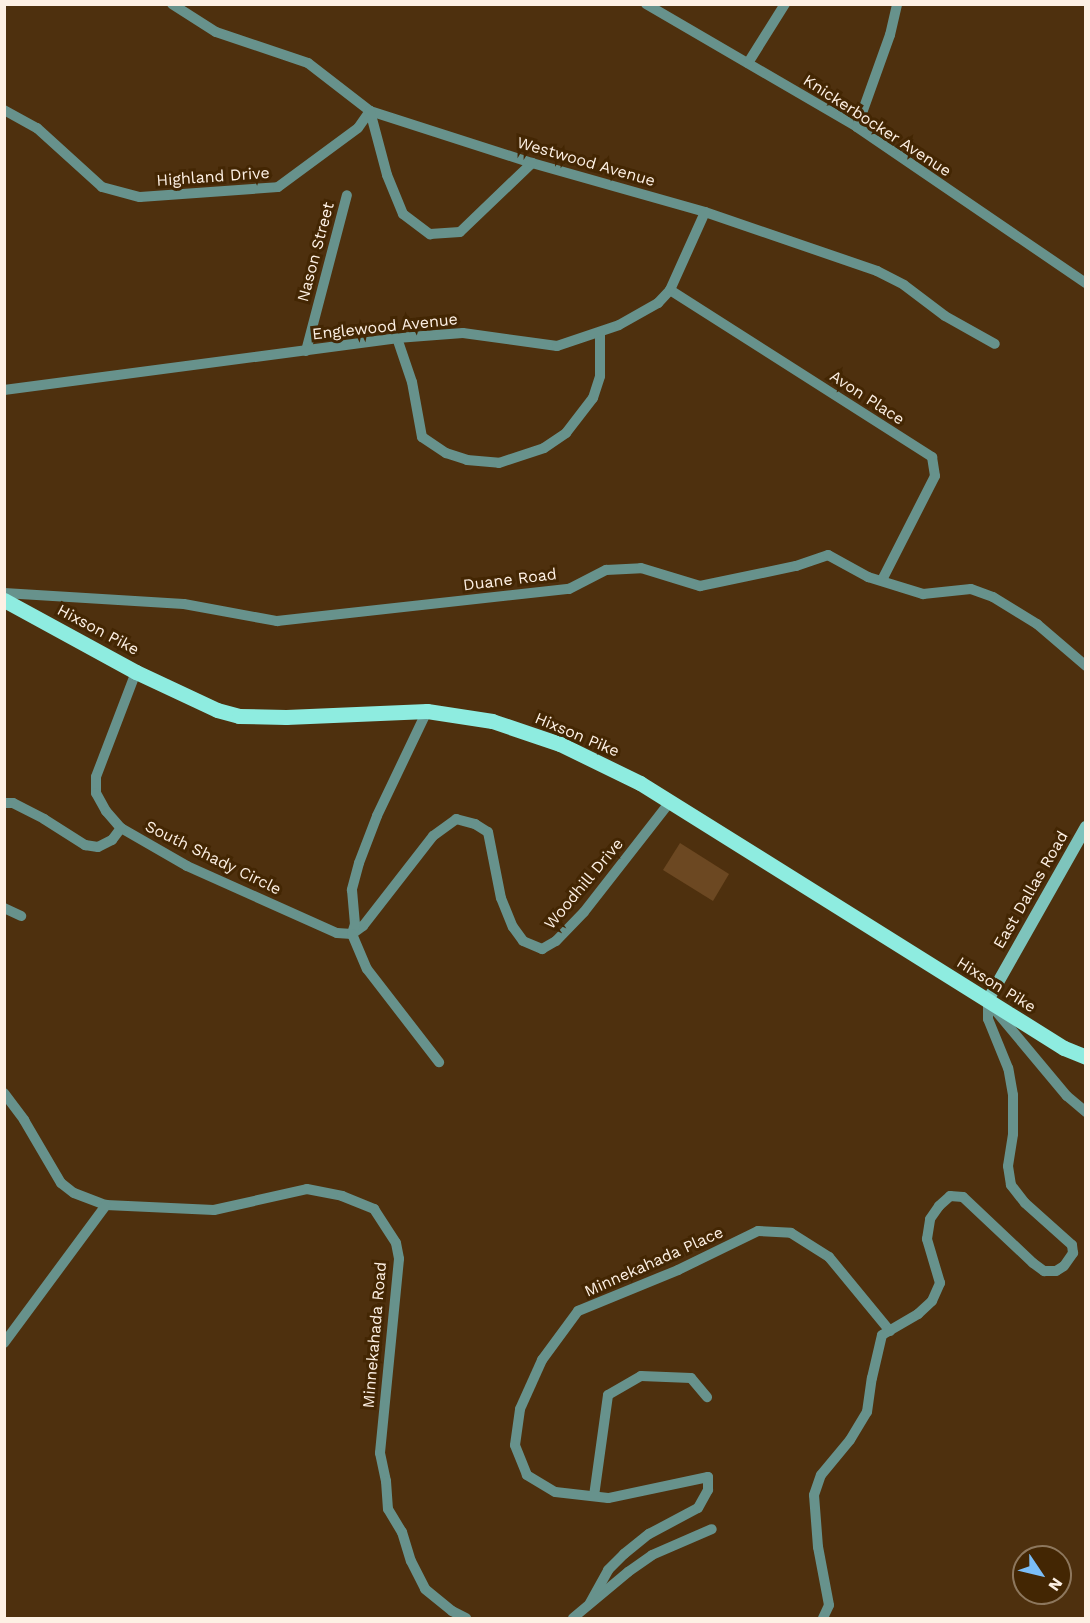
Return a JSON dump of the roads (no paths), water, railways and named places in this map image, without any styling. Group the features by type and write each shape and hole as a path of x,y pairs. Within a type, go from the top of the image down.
{"main road":[{"name":"Hixson Pike","path":"4,600 136,672 217,710 239,716 286,717 427,711 492,721 560,744 605,764 670,802 1064,1048 1086,1057"}],"street":[{"name":"Westwood Avenue","path":"172,4 216,32 308,63 370,111 532,163 705,212 877,271 904,285 945,316 995,344"},
{"name":"Knickerbocker Avenue","path":"646,4 857,127 1086,283"},
{"path":"748,63 785,4"},
{"path":"857,127 890,35 897,4"},
{"name":"Highland Drive","path":"4,111 37,128 102,187 140,198 278,187 358,128 370,111"},
{"path":"370,111 387,175 403,214 430,234 460,232 532,163"},
{"name":"Nason Street","path":"306,351 346,195"},
{"name":"Englewood Avenue","path":"4,390 397,338 463,333 557,346 600,333 642,314 670,290 705,212"},
{"name":"Avon Place","path":"670,290 932,457 935,476 882,580"},
{"path":"397,338 412,382 422,437 446,453 467,460 499,463 544,448 566,433 592,398 600,376 600,333"},
{"name":"Duane Road","path":"4,593 184,604 277,621 569,589 606,570 641,568 700,586 796,566 828,555 868,577 923,594 971,589 993,597 1037,624 1086,666"},
{"name":"South Shady Circle","path":"136,672 96,777 96,793 100,802 121,828 220,882 337,933 352,934"},
{"path":"427,711 377,816 359,863 352,890 355,924 352,934 367,969 439,1062"},
{"name":"Woodhill Drive","path":"352,934 363,926 433,836 456,819 476,824 488,832 501,898 513,927 523,941 542,949 556,941 584,912 670,802"},
{"path":"4,803 13,803 44,819 85,845 98,847 112,840 121,828"},
{"name":"East Dallas Road","path":"988,1000 1086,828"},
{"path":"4,908 21,916"},
{"path":"988,1000 1067,1095 1086,1112"},
{"path":"823,1618 829,1605 818,1547 814,1494 821,1475 850,1440 867,1412 882,1335 918,1314 932,1301 939,1283 927,1239 930,1219 950,1196 963,1197 1033,1263 1044,1270 1056,1271 1065,1266 1073,1253 1072,1245 1025,1203 1011,1185 1008,1166 1014,1134 1013,1095 1008,1068 988,1020 988,1000"},
{"name":"Minnekahada Road","path":"4,1093 24,1120 61,1183 74,1194 106,1205 214,1210 307,1189 342,1196 374,1209 396,1243 399,1259 380,1453 386,1481 388,1509 402,1532 411,1561 425,1589 452,1611 466,1618"},
{"path":"4,1343 106,1205"},
{"name":"Minnekahada Place","path":"590,1603 608,1570 624,1554 649,1534 698,1508 708,1490 708,1477 608,1498 555,1492 527,1475 515,1445 520,1409 542,1360 579,1311 678,1270 758,1231 791,1233 830,1257 890,1331"},
{"path":"594,1496 608,1395 641,1376 691,1378 707,1397"},
{"path":"573,1618 652,1555 712,1529"}]}
